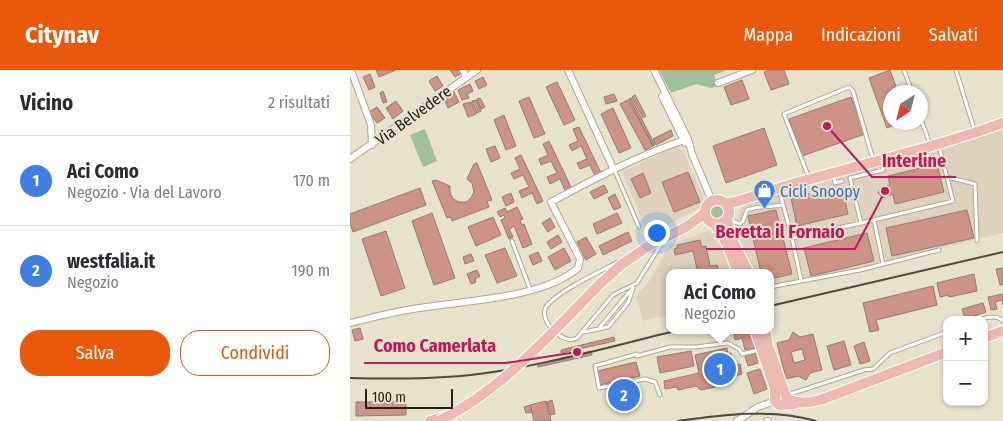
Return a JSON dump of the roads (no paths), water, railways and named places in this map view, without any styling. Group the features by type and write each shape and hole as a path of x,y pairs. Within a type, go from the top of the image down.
{"main road":[{"path":"439,421 481,396 512,371 620,265 638,255 650,245 686,227 709,219 722,223 728,211 742,201 779,188 1003,123"},
{"path":"736,269 727,244 709,219 706,206 712,201 720,200 728,211 731,238 747,269"},
{"path":"988,337 1003,331"},
{"path":"756,334 782,398"},
{"path":"766,334 782,398"},
{"path":"782,398 808,403 823,399 943,354"},
{"path":"430,421 451,415"}],"street":[{"path":"351,70 371,125 372,145"},
{"path":"463,70 466,77"},
{"name":"Via Belvedere","path":"350,159 477,70"},
{"path":"568,70 613,168"},
{"path":"649,70 692,154 712,201"},
{"path":"654,70 688,139 692,154"},
{"path":"718,82 750,70"},
{"path":"350,323 415,308 477,301 550,285 578,268 580,259 551,202 613,168 684,140"},
{"path":"737,421 758,408 782,398"}],"lane":[{"path":"904,70 909,85"},
{"path":"956,70 979,131"},
{"path":"809,180 784,114 849,87 853,91 877,161 883,170 850,178 861,223"},
{"path":"792,238 953,201 947,177 927,130"},
{"path":"613,168 639,227"},
{"path":"833,173 836,183 842,181"},
{"path":"947,177 975,184 977,241"},
{"path":"779,188 801,280"},
{"path":"728,211 740,224 747,210 760,206 766,208 783,205"},
{"path":"874,220 883,264"},
{"path":"583,332 600,328 637,283 659,246 670,236"},
{"path":"512,241 530,290"},
{"path":"774,286 883,264 940,250"},
{"path":"637,283 613,295 583,332 574,340 562,338 546,320 545,308 577,284 628,256 638,255"},
{"path":"988,317 1000,318 1003,321"},
{"path":"782,398 864,370 874,369 890,353 943,333"},
{"path":"660,395 655,382 645,379 599,388 595,366 670,347 696,347 728,343 739,349 742,354 762,349"}],"railway":[{"path":"774,305 1003,252"},
{"path":"350,378 433,378 488,373 570,357 666,333"},
{"path":"678,421 747,414 782,415 816,421"}],"place":[{"name":"Interline","path":"827,126"},
{"name":"Beretta il Fornaio","path":"885,191"},
{"name":"Cicli Snoopy","path":"764,210"},
{"name":"Como Camerlata","path":"577,352"},
{"name":"Aci Como","path":"720,369"},
{"name":"westfalia.it","path":"624,395"}]}
